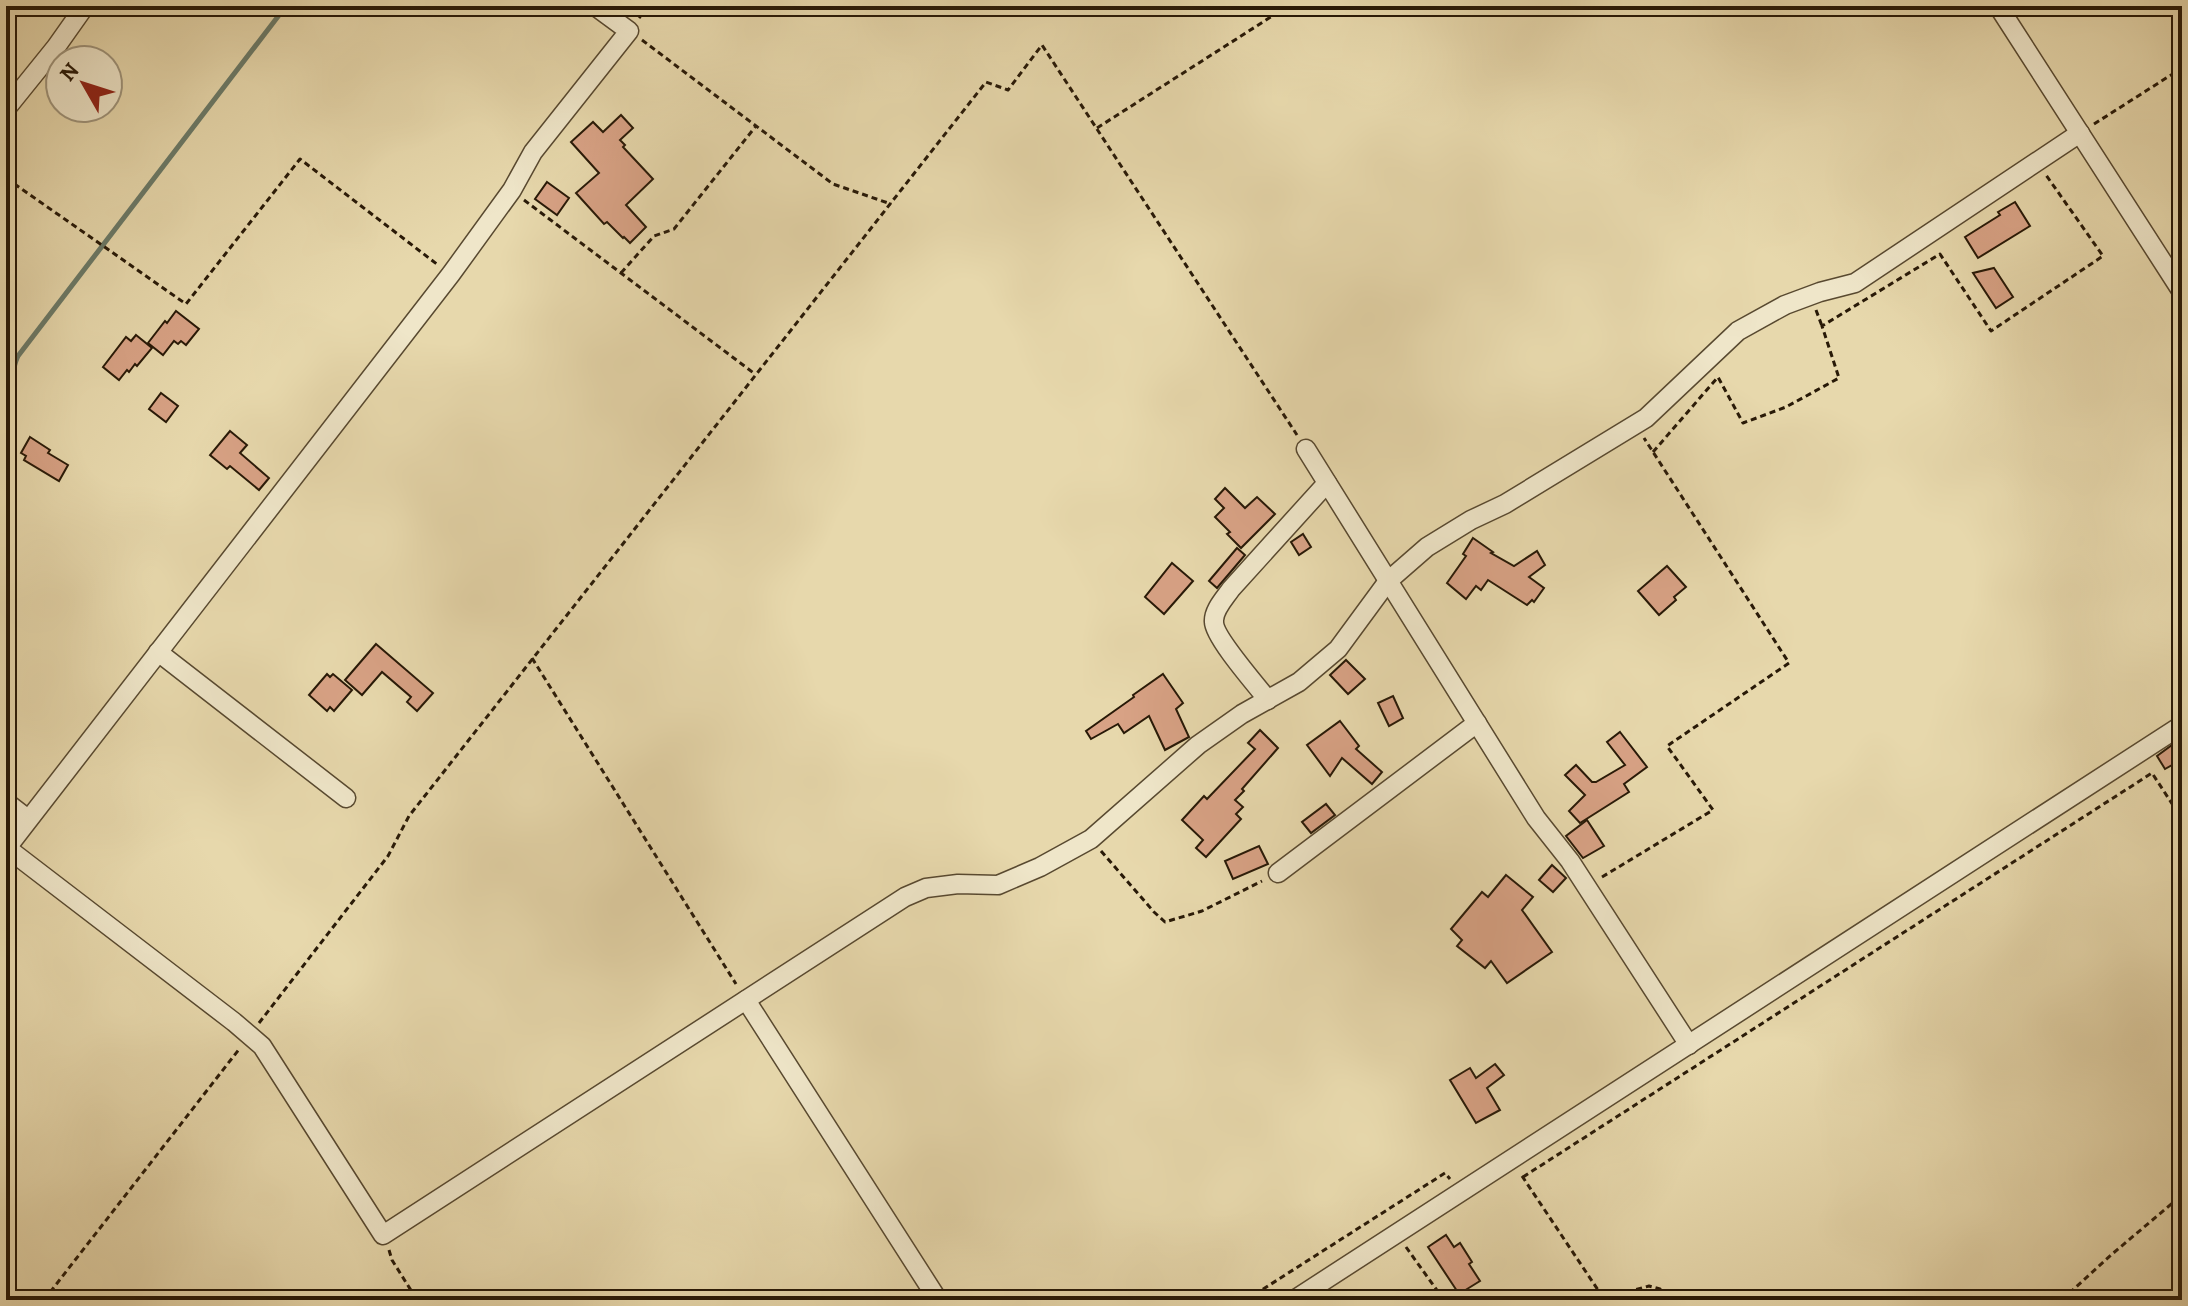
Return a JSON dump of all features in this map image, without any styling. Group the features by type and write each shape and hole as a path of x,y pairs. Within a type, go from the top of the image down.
{"street":[{"path":"6,109 85,6"},
{"path":"595,6 629,31 533,152 512,190 451,274 6,848 262,1046 383,1235 905,897 926,888 958,884 998,885 1040,867 1091,839 1198,745 1242,714 1299,682 1338,649 1388,581 1427,547 1471,520 1505,504 1646,418 1738,331 1785,305 1855,283 2080,133"},
{"path":"1998,6 2182,292"},
{"path":"1306,449 1536,818 1570,861 1689,1045"},
{"path":"1268,700 1219,636 1214,622 1219,606 1231,589 1327,483"},
{"path":"158,652 346,798"},
{"path":"1278,873 1477,723"},
{"path":"1294,1300 2182,725"},
{"path":"6,802 28,819"},
{"path":"746,1000 938,1300"}],"path":[{"path":"1097,128 1288,6"},
{"path":"629,31 833,184 891,204"},
{"path":"44,1300 388,856 409,816 986,82 1008,90 1042,45 1306,449"},
{"path":"2080,133 2182,68"},
{"path":"621,273 654,236 674,229 756,126"},
{"path":"6,178 186,304 300,159 451,274"},
{"path":"1653,452 1718,377 1743,423 1786,407 1839,378 1822,326 1940,254 1991,331 2103,256 2037,162"},
{"path":"512,190 756,375"},
{"path":"1586,886 1713,810 1667,746 1789,663 1636,424"},
{"path":"532,658 746,1000"},
{"path":"1523,1177 2152,773 2182,819"},
{"path":"1091,839 1165,922 1202,911 1278,873"},
{"path":"1511,1160 1605,1298 1649,1286 1660,1289 1667,1300"},
{"path":"1246,1300 1445,1173 1460,1192"},
{"path":"2062,1300 2182,1195"},
{"path":"1396,1234 1444,1300"},
{"path":"383,1235 392,1260 417,1300"}],"building":[{"path":"621,115 633,128 620,140 625,145 623,147 653,179 626,205 646,227 630,243 607,222 604,224 576,193 599,173 571,142 593,122 603,132"},
{"path":"547,182 569,198 557,215 535,199"},
{"path":"2015,202 2030,226 1978,258 1965,237"},
{"path":"1994,268 2013,297 1996,308 1973,273"},
{"path":"176,311 199,329 186,345 174,341 163,355 148,343"},
{"path":"136,335 152,348 137,366 135,364 129,372 127,370 119,380 103,367 126,337 131,341"},
{"path":"161,393 178,406 166,422 149,409"},
{"path":"230,431 247,445 240,453 269,478 259,490 230,466 227,469 210,455"},
{"path":"30,437 68,465 59,481 24,460 26,456 21,453"},
{"path":"1225,488 1245,508 1257,497 1275,514 1241,548 1215,517 1224,508 1215,499"},
{"path":"1303,534 1311,547 1299,555 1291,542"},
{"path":"1473,538 1514,566 1537,551 1545,565 1529,577 1544,588 1534,602 1532,600 1527,605 1488,580 1481,590 1476,586 1466,599 1447,583 1466,556 1463,554"},
{"path":"1237,548 1245,555 1217,588 1209,581"},
{"path":"1172,563 1193,581 1164,614 1145,597"},
{"path":"1667,566 1686,587 1659,615 1638,591"},
{"path":"376,644 433,693 417,711 407,702 411,697 382,672 362,695 345,680"},
{"path":"1346,660 1365,679 1348,694 1330,675"},
{"path":"327,674 330,677 333,674 352,690 334,711 330,707 327,711 309,695"},
{"path":"1163,674 1183,703 1176,709 1189,737 1165,750 1149,716 1124,733 1118,724 1091,739 1086,731"},
{"path":"1393,696 1403,718 1389,726 1378,703"},
{"path":"1340,721 1359,746 1356,749 1382,772 1372,784 1342,758 1330,776 1307,745"},
{"path":"1260,730 1278,748 1235,800 1243,807 1236,814 1241,819 1206,857 1196,848 1203,840 1182,820 1255,749 1248,743"},
{"path":"1620,732 1647,767 1624,784 1629,792 1580,823 1569,811 1585,795 1565,775 1576,765 1592,782 1596,782 1625,765 1607,742"},
{"path":"2172,745 2181,760 2165,769 2157,756"},
{"path":"1326,804 1335,815 1311,833 1302,822"},
{"path":"1587,820 1604,846 1583,858 1566,836"},
{"path":"1259,846 1268,864 1233,879 1225,861"},
{"path":"1552,865 1566,878 1553,892 1539,880"},
{"path":"1506,875 1533,897 1522,910 1552,952 1507,983 1491,961 1485,968 1457,946 1462,940 1451,929 1482,892 1488,897"},
{"path":"1495,1064 1504,1075 1487,1088 1500,1110 1476,1123 1450,1080 1470,1068 1476,1078"},
{"path":"1446,1235 1454,1247 1460,1243 1480,1281 1459,1294 1428,1247"}],"waterway":[{"path":"6,409 18,356 286,6"}]}
